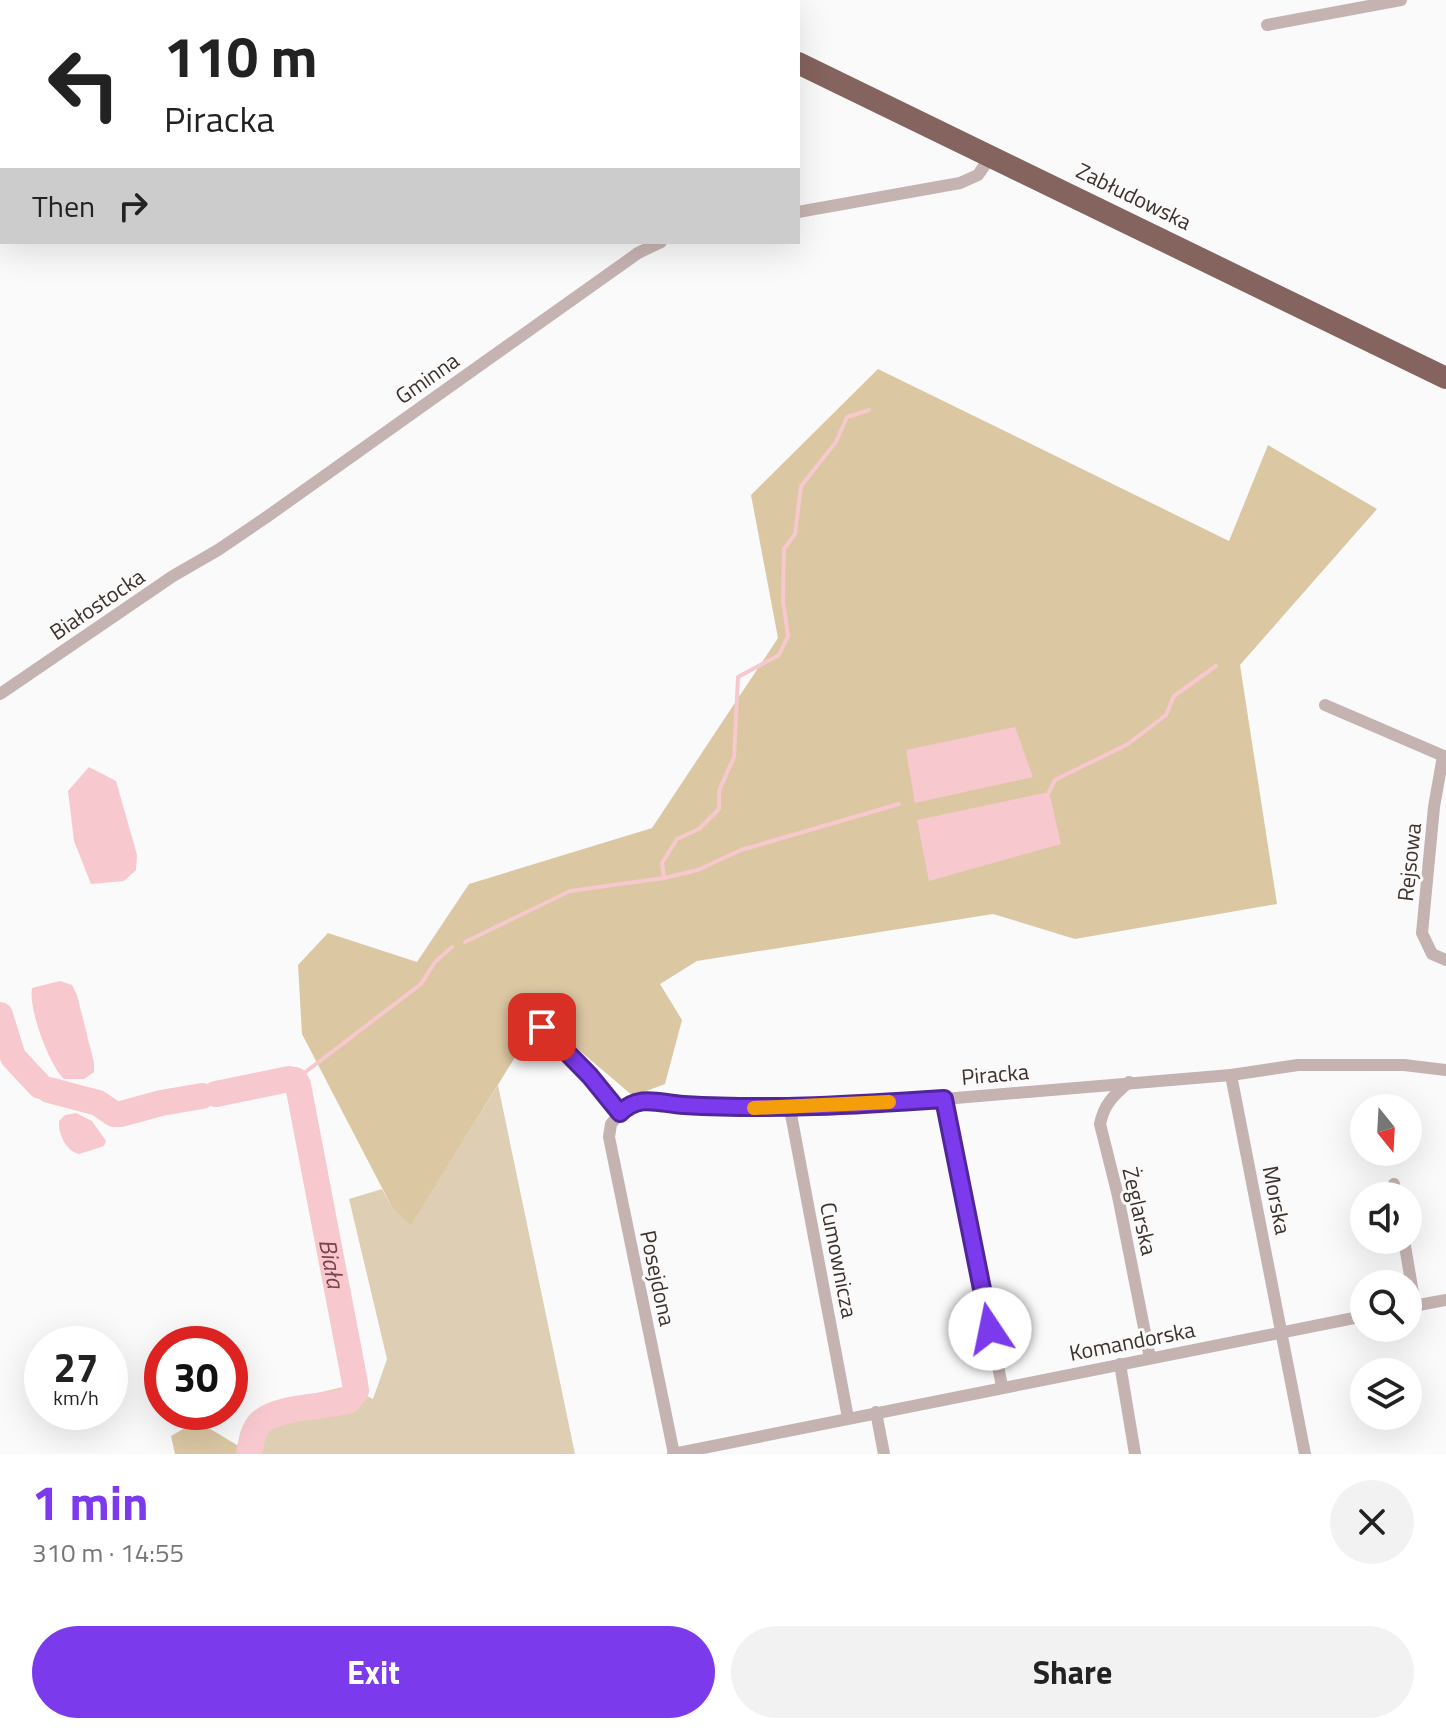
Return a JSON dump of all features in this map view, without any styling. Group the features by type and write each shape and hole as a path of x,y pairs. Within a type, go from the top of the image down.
{"highway":[{"name":"Zabłudowska","path":"800,64 1446,378"}],"street":[{"path":"1267,25 1401,0"},
{"path":"800,212 960,183 978,175 991,156"},
{"name":"Gminna","path":"218,550 638,253 657,244"},
{"name":"Białostocka","path":"0,694 173,576 218,550"},
{"path":"1325,705 1445,756"},
{"name":"Rejsowa","path":"1445,756 1434,807 1422,933 1432,954 1446,960"},
{"path":"542,1027 590,1076 620,1113"},
{"name":"Piracka","path":"620,1113 640,1100 790,1109 1231,1075 1298,1065 1404,1065 1446,1070"},
{"name":"Morska","path":"1231,1075 1305,1454"},
{"name":"Żeglarska","path":"1129,1082 1110,1099 1100,1124 1118,1196 1150,1358"},
{"path":"944,1099 1002,1386"},
{"name":"Cumownicza","path":"790,1109 848,1418"},
{"name":"Posejdona","path":"620,1113 611,1124 609,1137 673,1454"},
{"path":"1422,1304 1446,1300"},
{"name":"Komandorska","path":"673,1454 1350,1319"},
{"path":"1120,1364 1135,1454"},
{"path":"876,1412 884,1454"},
{"path":"749,1439 752,1454"}],"shaded area":[{"path":"878,369 1229,541 1268,445 1377,509 1240,665 1277,904 1075,939 993,914 697,961 660,984 682,1020 665,1084 633,1096 540,1017 411,1225 393,1209 302,1034 298,965 328,933 417,962 469,884 652,828 778,638 751,495"},
{"path":"1015,727 1033,777 915,803 906,750"},
{"path":"89,767 116,781 137,855 136,870 124,881 91,884 74,841 68,791"},
{"path":"1049,792 1061,844 929,881 917,820"},
{"path":"60,981 72,985 77,995 94,1063 94,1072 84,1079 64,1079 58,1072 36,1022 32,988"},
{"path":"498,1085 575,1454 241,1454 253,1413 271,1404 347,1386 373,1399 387,1359 349,1199 382,1189 393,1209 411,1224"},
{"path":"76,1113 92,1121 106,1141 104,1146 79,1154 67,1146 61,1136 59,1121 65,1115"},
{"path":"181,1430 212,1430 242,1448 241,1454 175,1454 171,1436"}],"waterway":[{"path":"664,878 662,863 677,839 699,829 719,809 719,791 734,757 738,677 779,655 788,636 783,601 784,549 795,534 801,486 836,442 847,417 869,410"},
{"path":"1049,792 1055,780 1128,744 1166,715 1174,696 1216,666"},
{"path":"465,942 570,891 698,870 741,850 899,804"},
{"path":"295,1080 421,984 435,962 452,947"},
{"name":"Biała","path":"0,1015 13,1057 40,1086"},
{"name":"Biała","path":"216,1094 289,1079 295,1080 298,1085 356,1391 348,1401 289,1410 268,1417 255,1430 249,1454"},
{"name":"Biała","path":"49,1090 98,1103 114,1114 202,1096"}],"slow traffic":[{"path":"754,1108 790,1109 889,1102"}],"route":[{"path":"542,1027 590,1076 620,1113 640,1100 728,1108 790,1109 944,1099 990,1329"}]}
